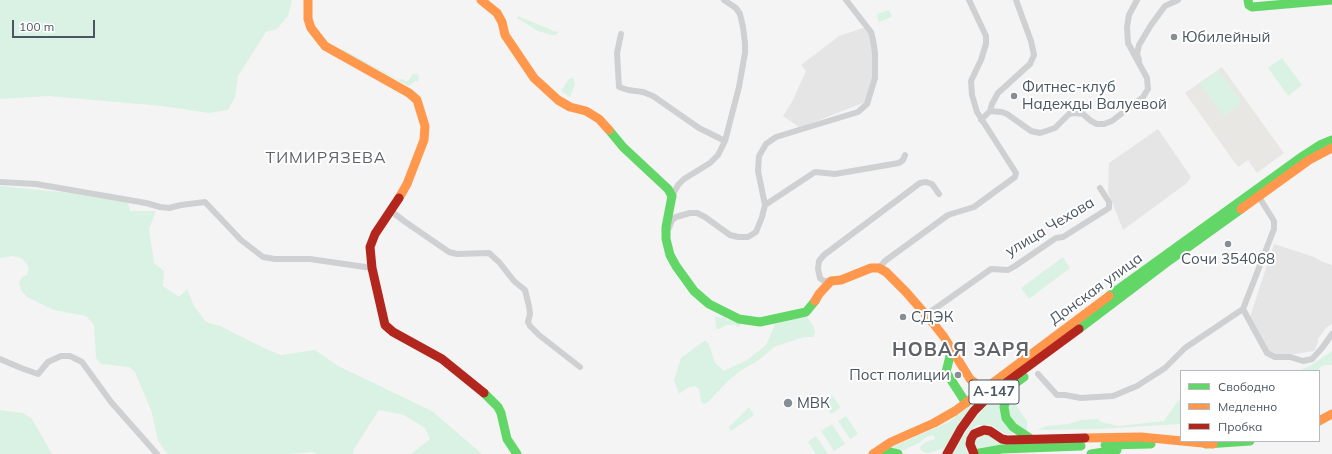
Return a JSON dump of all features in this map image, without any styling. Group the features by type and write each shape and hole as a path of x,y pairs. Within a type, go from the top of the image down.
{"main road":[{"path":"308,0 308,19 311,28 320,41 334,51 409,93 417,100 425,126 424,140 407,184 372,239 370,247 372,268 380,311 385,324 393,332 442,359 480,389 498,407 501,413 507,439 517,454"},
{"path":"481,0 497,13 502,22 505,35 534,78 558,100 570,107 586,111 598,119 623,147 668,189 672,196 666,227 666,239 670,255 694,291 709,304 739,319 750,322 760,322 806,312 831,281 841,280 871,268 879,268 886,272 926,315 974,384 981,386 990,385"},
{"path":"1246,1 1252,7 1332,0"},
{"name":"Донская улица","path":"873,454 891,442 934,423 966,403 1168,257 1306,154 1332,140"},
{"name":"Донская улица","path":"947,454 974,410 987,397 1057,346 1168,257 1259,197 1309,160 1332,148"},
{"path":"948,345 950,356 946,370 948,376 966,403"},
{"name":"А-147","path":"1031,439 1017,431 1009,423 1005,413 1005,402 1009,392 1016,383 1037,366 1057,346"},
{"path":"948,364 953,362 959,363"},
{"path":"1320,420 1332,414"},
{"path":"1180,441 1141,437 1002,439 990,431 980,431 974,434 971,438 970,444 974,454 1002,449 1100,445 1213,444 1238,442"},
{"path":"1192,442 1213,444"},
{"path":"1091,454 1151,444"},
{"name":"А-147","path":"873,454 885,451 898,454"}],"street":[{"path":"672,196 678,185 684,179 710,163 718,155 724,141 742,73 746,43 740,14 736,8 724,0"},
{"path":"666,239 672,220 683,215 696,213 705,217 718,228 730,235 748,237 756,232 765,204 758,171 759,156 766,144 776,138 858,112 867,104 876,78 874,40 870,32 846,0"},
{"path":"879,268 885,260 948,215 974,207 1015,177 1016,173 981,120 972,95 971,81 981,60 986,44 986,36 969,0"},
{"path":"981,120 990,111 998,93 1030,64 1034,55 1031,41 1016,0"},
{"path":"990,111 1007,114 1036,133 1047,132 1055,128 1069,114 1079,112 1097,124 1104,124 1112,121 1143,97 1147,92 1147,78 1128,43 1127,27 1129,15 1137,0"},
{"path":"1139,64 1139,45 1151,25 1165,6 1178,0"},
{"path":"621,34 617,54 619,87 643,92 653,96 699,128 724,141"},
{"path":"765,204 815,172 835,174 899,163 903,160 905,155"},
{"path":"0,182 36,184 169,208 181,204 205,202 241,240 263,257 274,259 310,259 372,268"},
{"path":"831,281 824,281 820,278 818,269 819,261 824,255 920,183 926,182 932,184 939,194"},
{"name":"улица Чехова","path":"926,315 991,269 1008,270 1056,238 1063,237 1108,208 1109,202 1100,188"},
{"path":"1038,374 1057,395 1081,398 1113,396 1137,386 1165,368 1186,348 1243,309 1274,229 1274,221 1259,197"},
{"path":"391,211 449,252 457,254 489,253 499,262 514,281 525,290 529,306 528,322 530,326 538,335 580,367"},
{"path":"1243,309 1267,353 1275,357 1290,357 1303,361 1312,359 1332,334"},
{"path":"0,360 38,374 48,362 61,356 70,356 82,362 111,402 157,454"}],"shaded area":[{"path":"866,27 872,41 874,72 865,102 799,127 783,116 793,100 806,71 801,65 839,36"},
{"path":"1222,67 1284,153 1257,173 1248,160 1238,167 1185,93"},
{"path":"1158,129 1191,177 1187,183 1123,230 1108,192 1109,163"},
{"path":"1274,244 1314,257 1332,265 1332,324 1326,328 1318,339 1318,343 1314,351 1284,356 1267,351 1250,317"}],"green space":[{"path":"0,0 292,0 288,16 277,29 266,32 238,76 235,97 228,110 209,113 162,106 48,96 0,99"},
{"path":"889,10 892,17 879,22 877,14"},
{"path":"518,16 559,32 552,35 538,31 517,18"},
{"path":"342,49 399,80 404,79 405,81 408,81 413,74 419,75 418,82 415,81 409,86 342,51"},
{"path":"1282,58 1302,85 1288,96 1268,68"},
{"path":"1218,70 1242,102 1224,116 1200,84"},
{"path":"573,78 575,84 570,97 561,91 569,79"},
{"path":"0,186 69,193 128,203 130,211 156,211 149,229 154,263 164,271 163,286 179,297 187,289 194,306 206,322 220,326 281,355 315,350 338,366 432,411 482,454 411,454 430,439 425,428 404,415 379,410 354,449 353,454 317,454 313,452 287,454 168,454 158,441 152,413 135,372 129,367 101,364 96,358 94,325 86,316 54,310 27,297 21,290 19,282 22,277 27,275 29,269 26,263 21,258 12,256 0,258"},
{"path":"1063,257 1070,268 1029,299 1021,288"},
{"path":"715,316 720,318 724,317 727,321 729,320 740,324 740,326 736,327 736,325 726,325 720,329 716,329"},
{"path":"807,317 814,327 815,333 813,337 804,337 774,347 759,360 740,371 728,381 707,403 703,404 699,389 695,386 687,388 679,394 674,380 681,358 704,341 709,344 715,363 724,371 747,360 766,345 775,324 781,321"},
{"path":"1332,351 1332,365 1325,365 1320,367 1318,370 1300,370 1310,366"},
{"path":"1011,384 1004,423 1013,434 1005,434 991,425 977,425 967,436 965,444 968,454 951,454 983,409"},
{"path":"993,386 998,386 944,454 941,454 944,450 943,448 930,453 926,453 921,450 920,447 924,443 935,439 932,435 898,453 885,450 949,422"},
{"path":"832,395 841,408 831,414 822,401"},
{"path":"1011,398 1027,421 1027,433 1012,424 1008,410"},
{"path":"1180,398 1180,424 1098,429 1037,430 1047,426 1069,424 1081,420 1098,419 1101,422 1119,426 1164,421"},
{"path":"749,407 754,415 731,431 729,427"},
{"path":"0,410 23,413 32,419 52,454 0,454"},
{"path":"846,416 858,434 850,439 838,421"},
{"path":"832,424 845,444 834,451 821,431"},
{"path":"984,433 1005,444 975,449 975,440"},
{"path":"816,436 828,454 816,454 808,442"}],"traffic: fast":[{"path":"1248,0 1249,5 1252,7 1332,0"},
{"path":"609,130 623,147 668,189 672,196 666,227 666,239 670,255 694,291 709,304 739,319 760,322 806,312 815,301"},
{"path":"1109,296 1303,156 1320,145 1332,140"},
{"path":"1079,329 1170,260 1241,209"},
{"path":"949,349 950,356 946,372 966,403"},
{"path":"1024,377 1016,383 1007,396 1004,407 1006,418 1013,427 1031,439"},
{"path":"484,393 498,407 501,413 507,439 517,454"},
{"path":"1206,444 1235,442"},
{"path":"1105,445 1151,444"},
{"path":"974,454 1002,449 1081,446"},
{"path":"1091,454 1117,450"},
{"path":"876,453 885,451 898,454"}],"traffic: slow":[{"path":"308,0 308,19 311,28 325,46 409,93 417,100 425,126 424,140 407,184 399,198"},
{"path":"481,0 497,13 502,22 505,35 534,78 558,100 570,107 586,111 599,119 609,130"},
{"path":"1241,209 1309,160 1332,148"},
{"path":"815,301 819,294 831,281 841,280 871,268 879,268 886,272 906,292 933,323 944,337 970,379 978,385 990,385"},
{"path":"873,454 891,442 934,423 955,411 1109,296"},
{"path":"1320,420 1332,414"},
{"path":"1085,438 1141,437 1180,441"},
{"path":"1192,442 1213,444"}],"traffic: jam":[{"path":"399,198 375,234 370,247 372,268 385,325 393,332 442,359 484,393"},
{"path":"947,454 961,429 974,411 992,393 1079,329"},
{"path":"974,454 970,444 971,439 974,434 984,430 990,431 1002,439 1007,440 1085,438"}],"place":[{"name":"Юбилейный","path":"1174,37"},
{"name":"Фитнес-клуб Надежды Валуевой","path":"1014,96"},
{"name":"Сочи 354068","path":"1228,244"},
{"name":"СДЭК","path":"903,317"},
{"name":"Пост полиции","path":"958,375"},
{"name":"МВК","path":"788,403"}],"district":[{"name":"ТИМИРЯЗЕВА","path":"326,158"},
{"name":"НОВАЯ ЗАРЯ","path":"961,350"}]}
